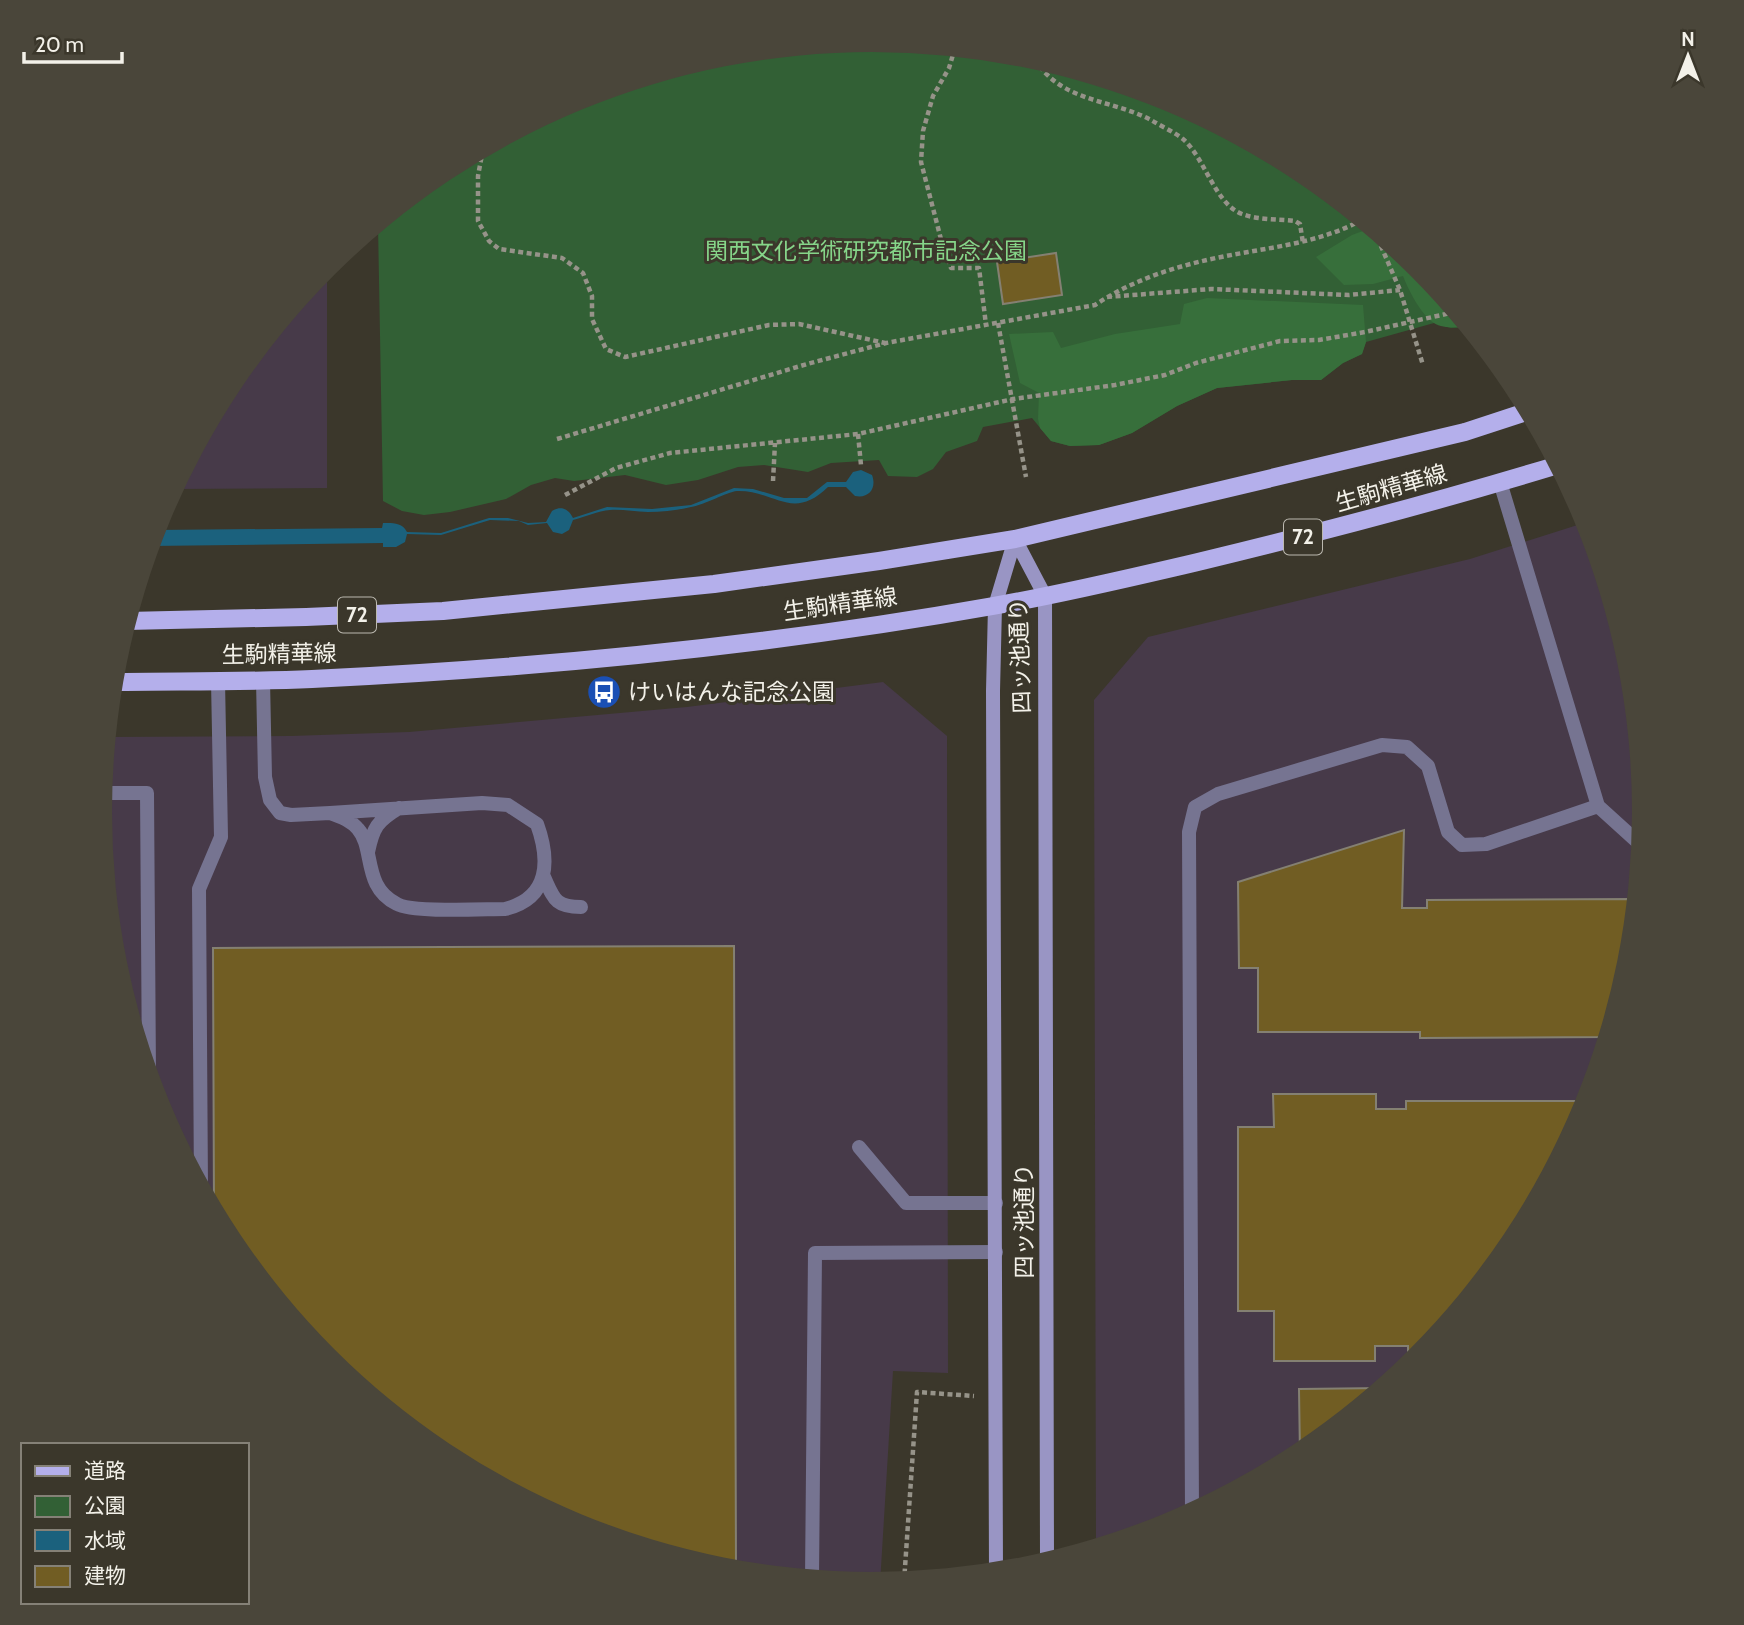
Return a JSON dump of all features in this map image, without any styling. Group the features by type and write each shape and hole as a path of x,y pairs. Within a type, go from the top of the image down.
{"main road":[{"name":"生駒精華線","path":"137,621 443,611 714,584 1015,539 1465,432 1519,414"},
{"name":"生駒精華線","path":"124,682 307,680 584,662 887,623 995,606 1126,579 1338,528 1549,468"},
{"name":"四ッ池通り","path":"1015,539 1045,596 1047,1552"},
{"name":"四ッ池通り","path":"996,1562 993,691 995,606 1015,539"}],"lane":[{"path":"1500,482 1598,806 1631,836"},
{"path":"263,680 265,777 270,800 280,813 291,815 482,803 508,805 537,824 546,858 544,877 532,894 517,906 505,909 411,908 396,904 376,883 370,870 361,831 350,821 330,813"},
{"path":"201,1168 199,889 220,837 218,681"},
{"path":"1192,1501 1189,832 1195,807 1218,794 1382,745 1407,747 1428,766 1448,832 1462,845 1486,844 1598,806"},
{"path":"113,793 147,793 144,1030"},
{"path":"368,853 373,830 402,807"},
{"path":"544,877 557,902 567,907 581,907"},
{"path":"859,1147 906,1203 996,1203"},
{"path":"812,1570 815,1253 996,1252"}],"path":[{"path":"952,57 933,96 923,131 921,162 951,268 979,268 986,325"},
{"path":"1044,72 1056,84 1083,97 1149,119 1184,140 1200,159 1225,201 1241,214 1296,221 1300,224 1303,243"},
{"path":"481,161 478,221 489,241 499,249 562,258 583,272 592,296 592,320 606,349 625,357 769,326 799,324 886,343"},
{"path":"557,439 886,343 1095,305 1120,289 1165,270 1224,256 1303,243 1352,224"},
{"path":"1383,250 1400,290 1423,365"},
{"path":"1107,297 1211,289 1349,295 1400,290"},
{"path":"565,495 616,468 670,453 858,434 1013,399 1115,385 1164,375 1196,363 1280,341 1319,340 1446,314"},
{"path":"998,323 1026,477"},
{"path":"858,434 861,465"},
{"path":"773,481 775,443"},
{"path":"905,1571 917,1392 996,1397"}],"shaded area":[{"path":"327,283 327,488 184,489 240,390 269,350"},
{"path":"1575,526 1592,568 1606,616 1625,713 1632,812 1625,912 1617,961 1592,1057 1554,1149 1504,1235 1443,1314 1409,1350 1335,1415 1252,1471 1163,1515 1096,1538 1094,700 1148,637 1470,559"},
{"path":"883,682 947,736 948,1373 893,1371 881,1572 822,1571 773,1566 675,1547 628,1532 581,1515 492,1471 409,1415 371,1384 301,1314 240,1235 190,1149 170,1103 152,1057 127,961 114,862 112,812 117,737 409,732 687,707"}],"green space":[{"name":"関西文化学術研究都市記念公園","path":"872,52 971,59 1069,78 1163,110 1252,154 1335,210 1409,275 1457,328 1434,323 1366,342 1362,354 1343,363 1321,380 1292,380 1217,388 1177,406 1132,433 1099,445 1070,446 1051,441 1032,418 983,427 977,441 946,452 933,469 917,477 888,476 879,460 831,463 808,472 764,465 738,467 698,480 666,485 625,475 574,481 555,478 531,485 506,499 424,515 402,511 383,501 378,235 409,210 492,154 581,110 675,78 773,59"},
{"path":"1361,232 1373,241 1409,275 1456,327 1442,326 1429,319 1415,301 1403,276 1373,284 1344,285 1316,257"},
{"path":"1207,298 1363,305 1366,342 1362,354 1343,363 1321,380 1292,380 1217,388 1177,406 1132,433 1099,445 1070,446 1051,441 1040,428 1039,393 1020,383 1009,334 1053,332 1061,348 1115,334 1180,324 1184,304"}],"water":[{"path":"861,470 872,475 871,492 864,496 855,496 846,487 828,487 815,497 793,503 737,491 697,506 675,510 601,512 573,520 569,530 562,534 553,532 547,523 528,525 519,521 490,520 441,535 407,534 405,542 396,547 383,547 383,543 161,546 167,530 382,528 383,523 390,523 400,525 407,532 441,533 489,518 508,518 528,523 546,522 552,511 559,508 567,510 573,518 607,507 652,509 691,505 734,488 753,489 784,498 807,498 827,482 846,482 853,472"}],"building":[{"path":"1056,253 1062,295 1003,304 997,262"},
{"path":"1404,830 1402,908 1427,908 1427,900 1626,899 1617,961 1598,1037 1420,1038 1420,1032 1258,1032 1258,968 1239,968 1238,882"},
{"path":"734,946 736,1560 675,1547 581,1515 492,1471 409,1415 371,1384 301,1314 240,1235 214,1192 213,948"},
{"path":"1273,1094 1376,1094 1376,1109 1406,1109 1406,1101 1575,1101 1554,1149 1530,1193 1475,1275 1408,1351 1408,1346 1375,1346 1375,1361 1274,1361 1274,1311 1238,1311 1238,1127 1274,1127"},
{"path":"1368,1388 1300,1440 1299,1389"}],"place":[{"name":"けいはんな記念公園","path":"604,692"}]}
